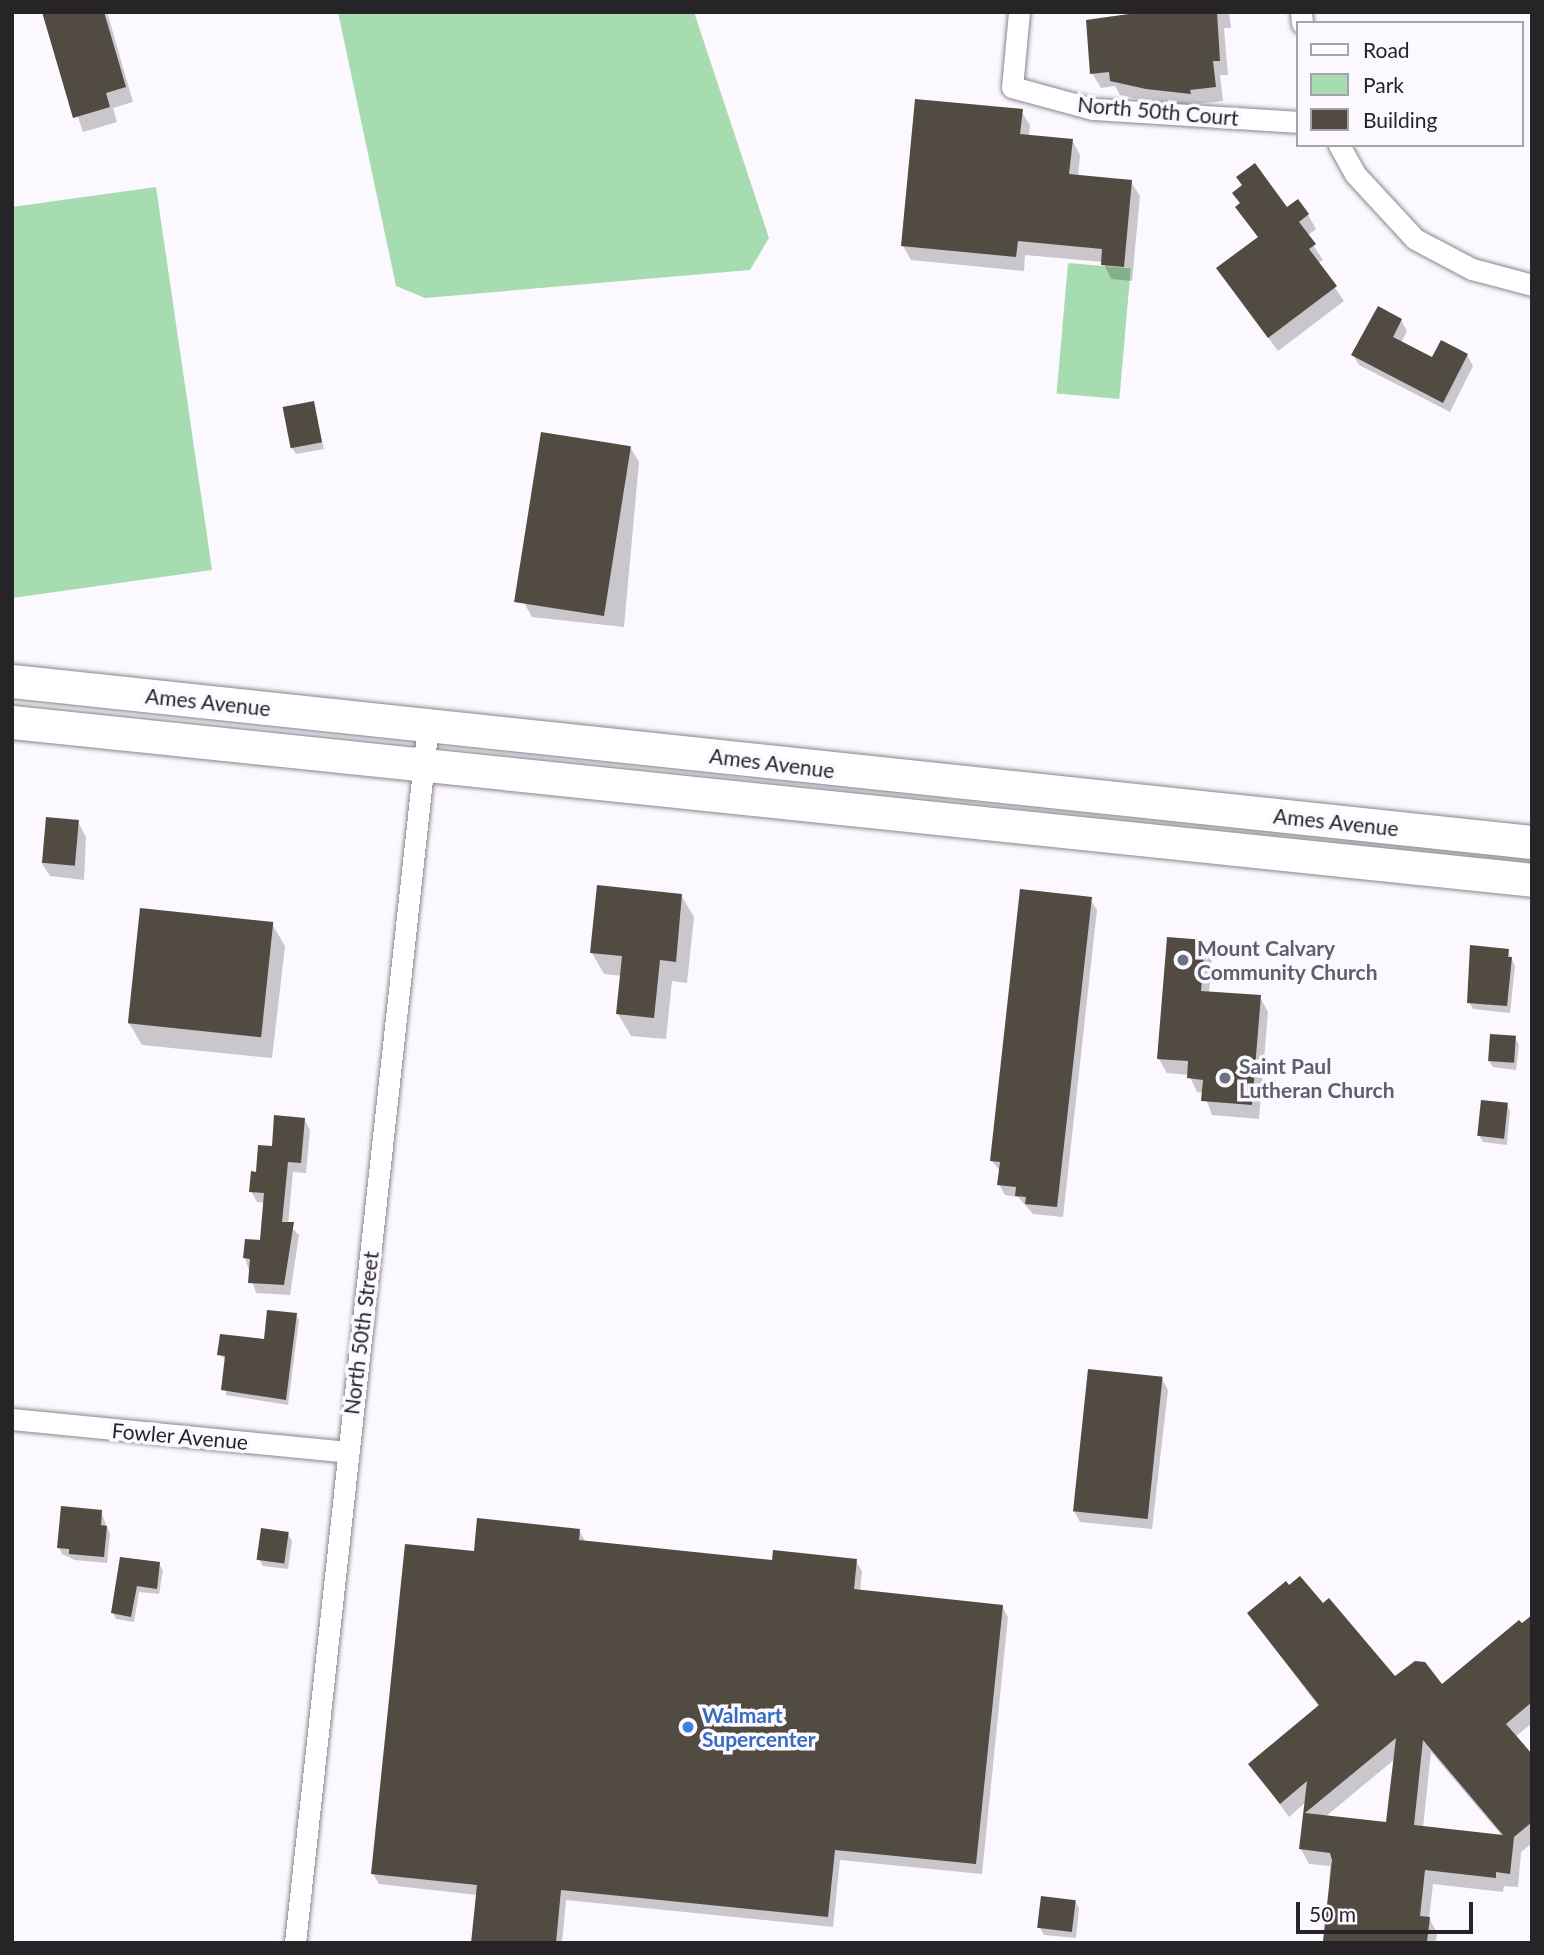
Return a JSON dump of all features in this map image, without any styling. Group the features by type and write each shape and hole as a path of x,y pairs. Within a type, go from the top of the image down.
{"main road":[{"name":"Ames Avenue","path":"12,681 1532,842"},
{"name":"Ames Avenue","path":"12,722 1532,880"}],"street":[{"name":"North 50th Court","path":"1019,12 1012,87 1093,109 1296,122"},
{"path":"1340,147 1355,174 1415,239 1472,269 1532,285"},
{"name":"North 50th Street","path":"295,1943 428,724"},
{"name":"Fowler Avenue","path":"12,1419 347,1451"}],"green space":[{"path":"338,12 694,12 769,238 750,270 425,298 396,286"},
{"path":"156,187 212,570 12,598 12,207"},
{"path":"1068,263 1131,268 1119,399 1057,394"}],"building":[{"path":"42,12 104,12 126,87 106,93 110,107 73,118"},
{"path":"1143,12 1217,12 1220,61 1213,61 1216,87 1190,90 1191,94 1146,89 1110,81 1109,72 1090,74 1086,20"},
{"path":"915,99 1023,109 1020,134 1073,139 1069,174 1132,180 1124,267 1101,265 1102,249 1018,241 1016,257 901,246"},
{"path":"1255,163 1287,207 1298,199 1309,214 1299,222 1316,244 1309,249 1337,286 1268,338 1216,268 1258,237 1235,207 1240,203 1232,193 1242,185 1236,177"},
{"path":"1378,306 1402,319 1393,337 1432,357 1441,340 1468,354 1443,403 1351,355"},
{"path":"314,401 322,442 291,448 283,407"},
{"path":"541,432 631,446 604,616 514,602"},
{"path":"46,817 79,820 75,866 42,863"},
{"path":"597,885 682,894 676,962 660,960 654,1018 616,1014 622,956 590,953"},
{"path":"1020,889 1092,897 1057,1207 1025,1204 1026,1197 1015,1196 1016,1187 997,1185 1000,1162 990,1161"},
{"path":"140,908 273,922 261,1037 128,1023"},
{"path":"1167,937 1205,940 1201,991 1261,995 1252,1105 1201,1101 1203,1080 1187,1078 1188,1061 1157,1059"},
{"path":"1470,945 1509,949 1508,957 1512,957 1507,1006 1467,1003"},
{"path":"1490,1034 1516,1036 1514,1063 1488,1061"},
{"path":"1481,1100 1508,1103 1504,1139 1477,1136"},
{"path":"274,1115 305,1118 301,1163 288,1162 282,1222 294,1222 284,1285 248,1283 250,1259 243,1258 245,1239 260,1240 264,1193 249,1192 251,1171 256,1172 258,1145 272,1146"},
{"path":"267,1310 297,1313 286,1400 221,1390 225,1356 217,1355 220,1334 264,1339"},
{"path":"1088,1369 1163,1377 1148,1519 1073,1511"},
{"path":"61,1506 102,1510 101,1525 107,1526 104,1557 69,1554 69,1549 57,1548"},
{"name":"Walmart Supercenter","path":"477,1518 580,1529 579,1540 772,1560 773,1550 857,1559 854,1589 1003,1605 976,1864 835,1850 828,1917 561,1890 556,1943 471,1943 477,1885 371,1874 405,1544 474,1551"},
{"path":"261,1528 289,1532 284,1564 257,1560"},
{"path":"120,1557 160,1562 157,1589 137,1586 131,1617 111,1613"},
{"path":"1300,1576 1323,1603 1329,1598 1395,1676 1415,1661 1425,1662 1442,1684 1519,1620 1522,1623 1532,1615 1532,1702 1506,1724 1532,1754 1532,1822 1514,1837 1510,1874 1496,1872 1496,1878 1425,1870 1420,1916 1430,1917 1427,1942 1323,1941 1332,1860 1330,1853 1299,1849 1307,1781 1280,1804 1248,1764 1319,1705 1247,1613 1286,1581 1289,1585","holes":["1396,1738 1386,1822 1305,1813","1423,1740 1503,1835 1414,1825"]},
{"path":"1041,1896 1076,1900 1072,1932 1037,1928"}],"place":[{"name":"Mount Calvary Community Church","path":"1183,960"},
{"name":"Saint Paul Lutheran Church","path":"1225,1078"},
{"name":"Walmart Supercenter","path":"688,1727"}]}
